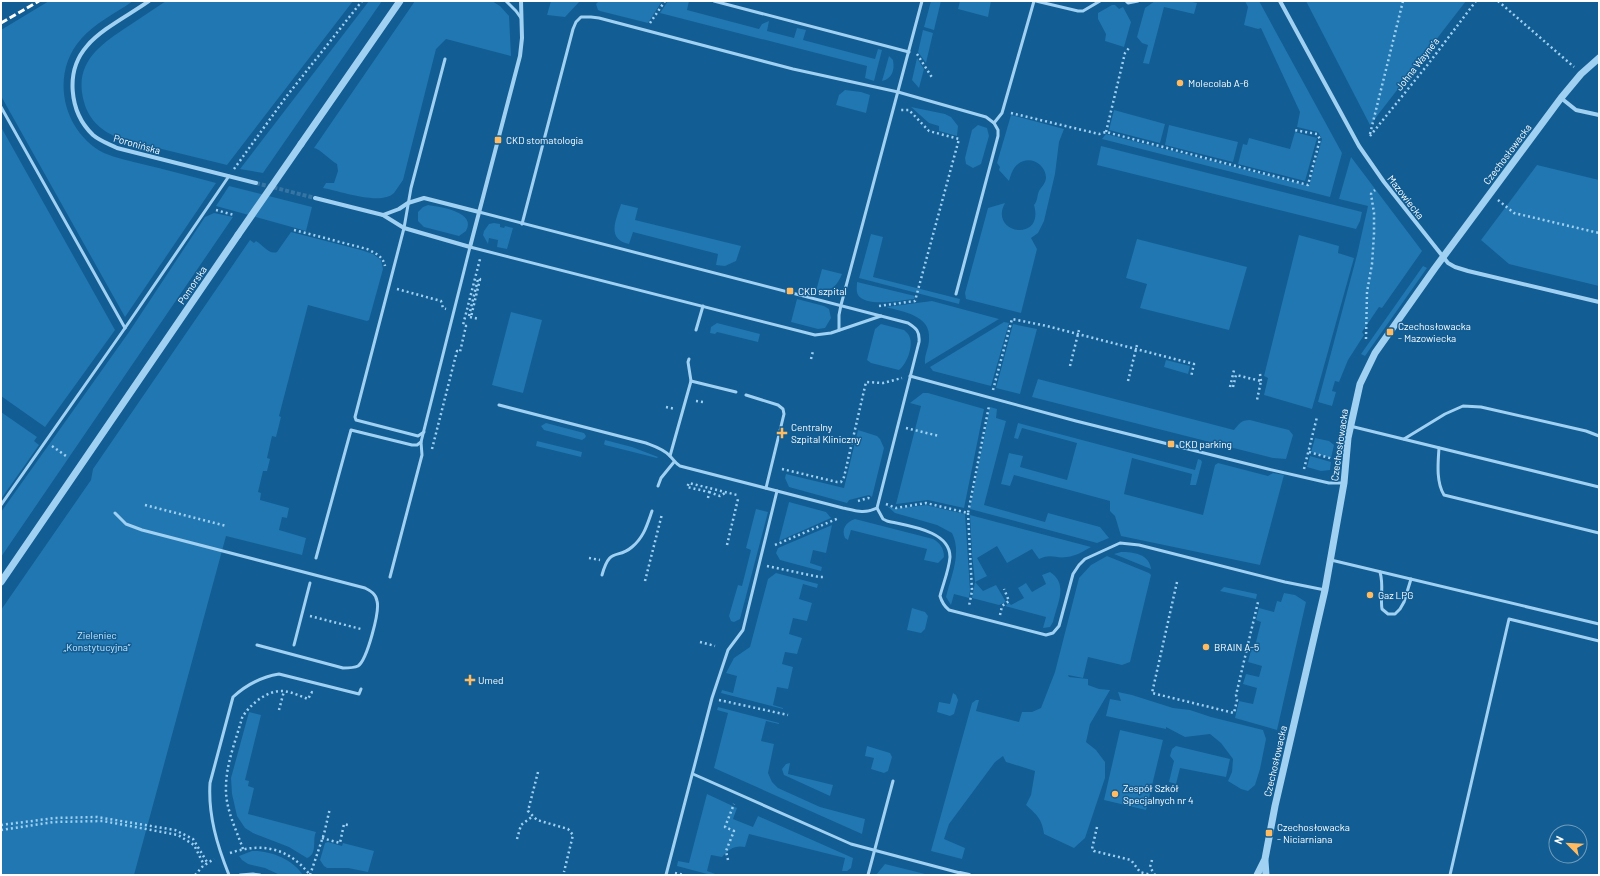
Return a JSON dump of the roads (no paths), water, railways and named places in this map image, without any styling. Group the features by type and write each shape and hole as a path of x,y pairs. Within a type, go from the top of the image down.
{"street":[{"name":"Poronińska","path":"149,1 99,35 83,52 74,71 72,86 73,98 77,111 84,125 93,135 117,148 256,183"},
{"name":"Pomorska","path":"1,582 400,1"},
{"path":"316,198 383,215 404,228 470,247 520,56 522,21 521,1"},
{"name":"Mazowiecka","path":"1280,1 1359,146 1384,182 1443,257 1455,267 1599,302"},
{"name":"Czechosłowacka","path":"1266,875 1265,859 1275,806 1331,560 1344,483 1350,426 1360,384 1375,353 1443,257 1561,98 1581,74 1599,58"},
{"path":"1561,98 1576,110 1599,115"},
{"path":"383,215 399,209 408,203 424,198 479,212"},
{"name":"Czechosłowacka","path":"1257,875 1265,859"},
{"path":"960,872 969,875"}],"lane":[{"path":"506,1 516,11 522,21"},
{"path":"714,1 909,52"},
{"path":"839,330 841,305 922,1"},
{"path":"994,123 1003,111 1035,1 1078,12 1083,11 1100,1"},
{"path":"1126,1 1128,3 1138,1"},
{"path":"522,224 573,29 576,22 581,17 591,16 792,69 898,92 986,117 994,123 998,130 998,136 956,294"},
{"path":"424,432 418,436 356,420 355,417 399,248 408,203 445,59"},
{"path":"1,107 125,328"},
{"path":"1,505 125,328 206,207 229,176"},
{"path":"479,212 841,305 908,323 915,327 919,334 919,342 877,508 882,519 924,530 941,538 949,549 950,558 940,596 942,602 949,610 1046,635 1053,633 1060,626 1073,574 1079,565 1085,559 1120,543 1139,545 1325,590"},
{"path":"390,577 422,455 421,442 470,247 815,335 839,330 881,316"},
{"path":"696,330 703,306"},
{"path":"670,456 691,381 688,362 689,359"},
{"path":"910,376 1076,421 1268,469 1329,483 1344,483"},
{"path":"691,381 736,392"},
{"path":"746,395 778,405 783,409 784,414 766,488"},
{"path":"499,405 646,443 657,447 670,456 674,462 684,467 863,512 870,512 877,508"},
{"path":"1404,439 1445,414 1463,406 1488,408 1586,431 1599,436"},
{"path":"1350,426 1599,487"},
{"path":"316,558 351,430 412,445 417,445 421,442"},
{"path":"1439,448 1438,465 1440,488 1444,495 1599,532"},
{"path":"658,486 674,462"},
{"path":"666,875 712,698 728,650 742,630 777,491"},
{"path":"602,575 606,562 610,557 631,548 640,539 645,531 652,511"},
{"path":"115,513 126,524 142,530 365,588 373,592 377,601 378,610 364,660 358,666 343,668 257,646"},
{"path":"1331,560 1599,624"},
{"path":"1380,572 1383,584 1381,602 1382,609 1388,614 1395,614 1400,609 1411,579"},
{"path":"294,646 310,583"},
{"path":"1450,875 1509,619 1599,641"},
{"path":"287,675 288,670"},
{"path":"229,875 222,856 211,812 209,794 210,783 230,703 233,698 243,688 256,680 269,676 287,675 359,694 361,689"},
{"path":"693,774 851,844 960,872"},
{"path":"868,875 893,781"},
{"path":"240,875 260,875"}],"tunnel":[{"path":"256,183 315,198"}],"railway":[{"path":"1,23 39,1"}],"place":[{"name":"Molecolab A-6","path":"1180,83"},
{"name":"CKD stomatologia","path":"498,140"},
{"name":"CKD szpital","path":"790,291"},
{"name":"Czechosłowacka - Mazowiecka","path":"1390,332"},
{"name":"Centralny Szpital Kliniczny","path":"782,433"},
{"name":"CKD parking","path":"1171,444"},
{"name":"Gaz LPG","path":"1370,595"},
{"name":"BRAIN A-5","path":"1206,647"},
{"name":"Umed","path":"470,680"},
{"name":"Zespół Szkół Specjalnych nr 4","path":"1115,794"},
{"name":"Czechosłowacka - Niciarniana","path":"1269,833"}],"park label":[{"name":"Zieleniec „Konstytucyjna”","path":"97,640"}]}
